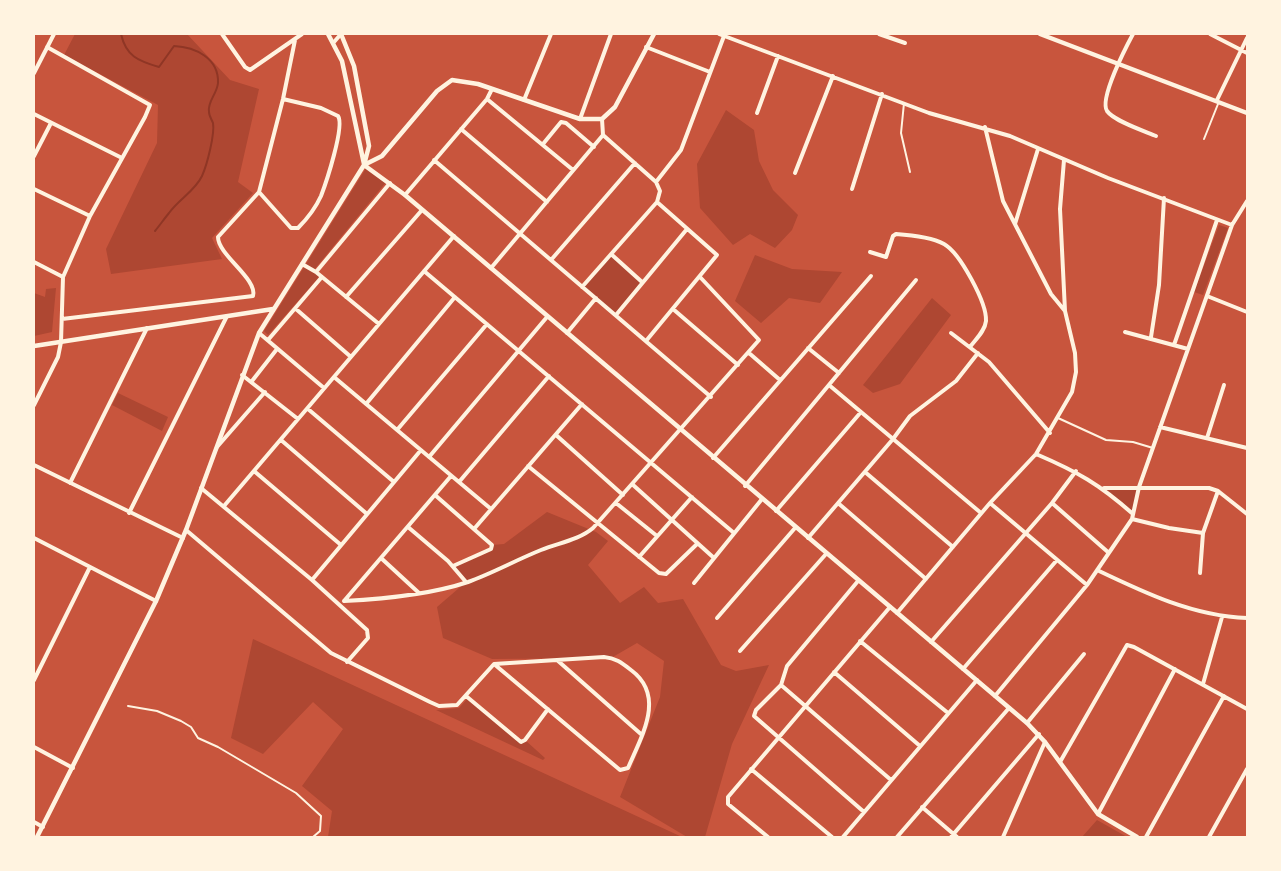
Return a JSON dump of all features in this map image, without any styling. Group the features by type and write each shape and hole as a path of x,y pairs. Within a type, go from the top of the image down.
{"street":[{"path":"34,73 54,34"},
{"path":"222,34 247,68 252,70 302,34"},
{"path":"328,34 334,42 342,61 364,165 390,183 454,236 745,486 1027,723 1046,742 1098,814 1137,837"},
{"path":"38,837 156,601 183,538 258,333 364,165 369,150 354,66 341,34 334,42"},
{"path":"524,100 551,34"},
{"path":"580,119 612,34"},
{"path":"364,165 382,156 437,91 448,82 465,80 580,119 602,119 615,107 654,34"},
{"path":"719,34 882,94 904,104 985,128 1232,225"},
{"path":"879,34 906,43"},
{"path":"1040,34 1247,113"},
{"path":"1132,34 1106,100 1108,111 1111,115 1156,136"},
{"path":"1210,34 1247,53"},
{"path":"656,182 681,150 724,36"},
{"path":"1218,101 1247,38"},
{"path":"62,319 244,298 254,295 252,287 218,240 219,235 259,192 284,100 295,40"},
{"path":"646,47 710,72"},
{"path":"34,406 58,357 61,342 63,277 90,216 150,108 148,102 47,48"},
{"path":"757,113 778,56"},
{"path":"795,173 833,76"},
{"path":"405,195 487,99 492,89"},
{"path":"852,189 882,94"},
{"path":"487,99 573,170"},
{"path":"259,192 293,229 300,226 321,196 340,122 338,116 329,111 284,100"},
{"path":"34,114 122,158"},
{"path":"491,268 603,135 602,119"},
{"path":"542,144 558,124 564,122 594,147"},
{"path":"34,156 51,123"},
{"path":"985,128 1003,201 1051,294 1065,311"},
{"path":"461,129 548,202"},
{"path":"582,286 656,202 660,191 656,182 603,135"},
{"path":"1015,224 1038,149"},
{"path":"434,160 711,397"},
{"path":"896,613 981,513 1036,454 1050,433 1072,392 1076,372 1075,353 1065,311 1060,209 1064,160"},
{"path":"551,260 635,163"},
{"path":"316,272 390,183"},
{"path":"34,189 90,216"},
{"path":"1151,337 1159,285 1164,198"},
{"path":"995,696 1087,585 1132,516 1139,487 1232,225 1247,201"},
{"path":"646,341 716,256 716,253 656,202"},
{"path":"346,298 422,210"},
{"path":"1174,345 1217,220"},
{"path":"616,315 687,229"},
{"path":"870,252 886,257 893,236 896,234 933,240 952,251 978,293 986,319 981,333 970,346"},
{"path":"224,506 454,236"},
{"path":"611,254 642,282"},
{"path":"34,262 63,277"},
{"path":"302,264 316,272 379,324"},
{"path":"424,271 734,533"},
{"path":"713,458 870,276"},
{"path":"344,601 420,593 466,582 524,556 582,535 598,524 650,462 711,397 758,341 758,337 700,277"},
{"path":"268,340 321,278"},
{"path":"745,486 916,280"},
{"path":"1207,296 1247,312"},
{"path":"366,404 455,297"},
{"path":"567,333 596,298"},
{"path":"34,346 272,309"},
{"path":"296,309 351,357"},
{"path":"673,309 738,365"},
{"path":"129,513 228,315"},
{"path":"429,457 547,317"},
{"path":"397,430 488,324"},
{"path":"70,483 148,327"},
{"path":"1125,332 1151,337 1188,349"},
{"path":"258,333 324,388"},
{"path":"951,333 989,362 1050,433"},
{"path":"808,348 839,374"},
{"path":"252,381 277,349"},
{"path":"749,353 780,380"},
{"path":"808,538 893,439 910,416 956,381 978,353"},
{"path":"242,375 298,419"},
{"path":"459,482 549,376"},
{"path":"334,377 491,509"},
{"path":"829,385 981,513"},
{"path":"1207,438 1224,385"},
{"path":"216,449 265,392"},
{"path":"474,529 582,404"},
{"path":"308,409 394,482"},
{"path":"776,512 862,412"},
{"path":"1160,427 1247,446"},
{"path":"556,435 623,495"},
{"path":"281,440 367,514"},
{"path":"312,580 421,450"},
{"path":"1036,454 1076,471 1104,488 1132,516 1169,528 1203,533"},
{"path":"34,465 183,538"},
{"path":"528,466 656,571 666,574 697,544"},
{"path":"254,471 341,545"},
{"path":"931,642 1052,503 1076,471"},
{"path":"865,472 953,546"},
{"path":"339,606 451,476"},
{"path":"632,484 714,558"},
{"path":"1104,488 1199,486 1218,491 1247,514"},
{"path":"201,488 312,580 369,633 362,646 347,662"},
{"path":"1200,573 1203,533 1218,491"},
{"path":"435,495 492,545 491,549 453,566"},
{"path":"638,557 692,497"},
{"path":"694,583 762,499"},
{"path":"616,503 657,536"},
{"path":"990,503 1087,585"},
{"path":"1052,503 1108,553"},
{"path":"838,504 926,579"},
{"path":"408,527 453,566 466,582"},
{"path":"717,618 795,528"},
{"path":"186,530 319,645 347,662 439,706 457,705 494,664 612,657 638,674 648,688 650,705 642,735 628,768 620,770 494,664"},
{"path":"34,538 156,601"},
{"path":"740,652 826,554"},
{"path":"381,558 420,593"},
{"path":"963,669 1057,560"},
{"path":"34,680 90,567"},
{"path":"1097,570 1178,606 1222,617 1247,618"},
{"path":"858,581 787,666 781,685 756,710 755,718 864,812"},
{"path":"768,837 728,804 729,794 890,607"},
{"path":"1203,684 1222,617"},
{"path":"860,641 948,713"},
{"path":"1060,762 1124,646 1134,647 1247,709"},
{"path":"1027,723 1084,654"},
{"path":"557,660 642,735"},
{"path":"1098,814 1175,669"},
{"path":"834,672 920,746"},
{"path":"843,837 976,680"},
{"path":"781,685 891,780"},
{"path":"466,696 518,741 525,740 548,709"},
{"path":"1146,837 1224,696"},
{"path":"897,837 1009,708"},
{"path":"922,807 954,836 1039,734"},
{"path":"1003,837 1046,742"},
{"path":"34,747 73,768"},
{"path":"1209,837 1247,769"},
{"path":"751,770 832,837"},
{"path":"34,822 43,826"}],"lane":[{"path":"1204,139 1218,101"},
{"path":"904,104 901,133 910,172"},
{"path":"1058,418 1106,440 1133,442 1154,448"},
{"path":"128,706 157,711 181,721 191,727 198,738 218,747 296,793 321,816 320,831 313,837"}],"shaded area":[{"path":"75,34 187,34 230,80 259,89 238,182 253,193 212,238 222,259 111,274 106,249 157,143 158,105 64,55"},
{"path":"726,110 754,130 759,161 773,190 798,215 792,230 775,248 750,234 733,245 700,208 697,164"},
{"path":"368,165 387,181 314,270 321,275 268,335 264,331"},
{"path":"1219,225 1228,228 1203,295 1194,292"},
{"path":"611,254 642,282 616,315 582,287"},
{"path":"755,255 792,269 842,272 820,303 789,298 761,323 735,301"},
{"path":"56,288 52,332 34,336 34,293 45,297 46,289"},
{"path":"932,298 951,315 900,384 873,393 863,385"},
{"path":"118,393 168,417 162,431 112,405"},
{"path":"1138,487 1133,514 1104,488"},
{"path":"547,512 596,532 608,541 588,565 620,603 644,587 658,603 683,599 721,665 736,671 769,665 732,744 705,837 687,837 620,797 660,697 664,661 637,643 611,658 492,659 443,638 437,607 466,582 453,566 483,555 492,545 504,544"},
{"path":"253,639 682,837 328,837 332,811 302,786 343,729 313,702 263,754 231,738"},
{"path":"468,698 518,741 525,740 545,758 543,760 436,710 459,708"},
{"path":"1097,820 1127,837 1082,837"}],"waterway":[{"path":"121,34 126,48 139,60 159,67 174,46 182,47 204,56 210,61 217,74 218,83 209,108 209,115 213,123 213,134 204,171 195,186 173,208 155,231"}]}
